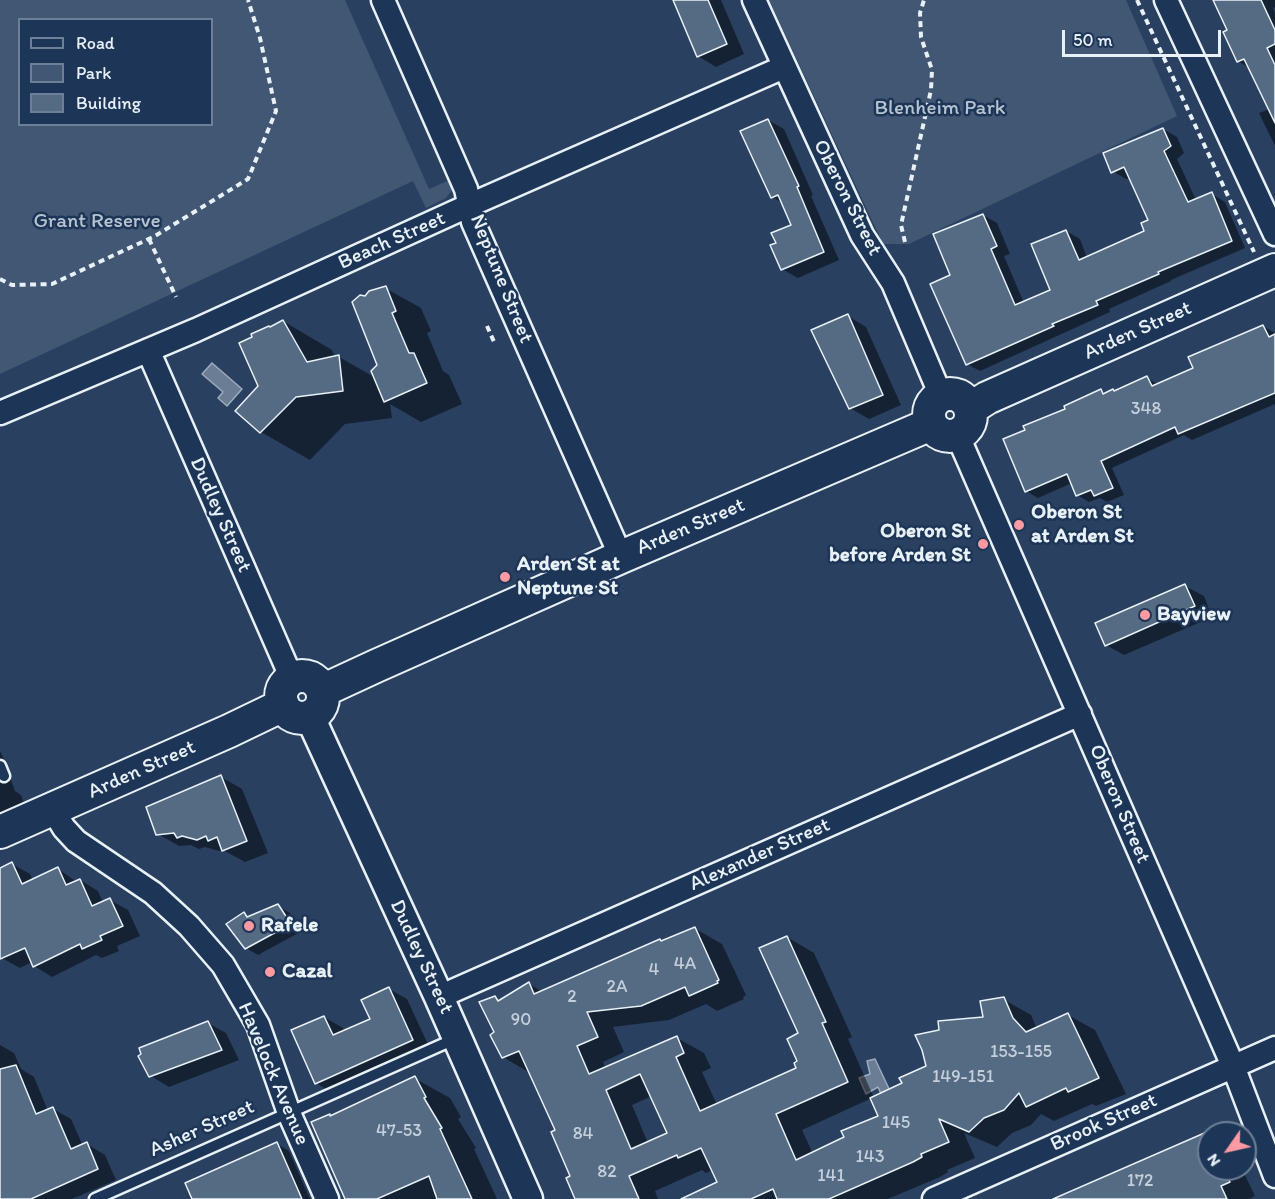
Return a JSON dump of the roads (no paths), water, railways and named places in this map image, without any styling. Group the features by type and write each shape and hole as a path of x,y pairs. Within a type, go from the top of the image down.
{"main road":[{"name":"Arden Street","path":"0,832 621,557 950,416 1275,270"}],"street":[{"name":"Neptune Street","path":"383,0 466,189 473,222 621,557"},
{"name":"Oberon Street","path":"754,0 862,235 892,283 1233,1066 1275,1176"},
{"path":"1166,0 1275,234"},
{"name":"Beach Street","path":"0,412 148,351 470,205 784,67"},
{"name":"Dudley Street","path":"148,351 302,698 458,1038 528,1199"},
{"name":"Alexander Street","path":"439,997 1080,714"},
{"name":"Havelock Avenue","path":"53,810 64,828 76,841 153,893 189,926 223,965 258,1025 289,1113 327,1199"},
{"name":"Brook Street","path":"934,1199 1275,1048"}],"lane":[{"name":"Asher Street","path":"95,1199 458,1038"}],"place":[{"name":"Oberon St at Arden St","path":"1019,525"},
{"name":"Oberon St before Arden St","path":"983,544"},
{"name":"Arden St at Neptune St","path":"505,577"},
{"name":"Bayview","path":"1145,615"},
{"name":"Rafele","path":"249,926"},
{"name":"Cazal","path":"270,972"}],"park label":[{"name":"Blenheim Park","path":"940,109"},
{"name":"Grant Reserve","path":"97,222"}]}
